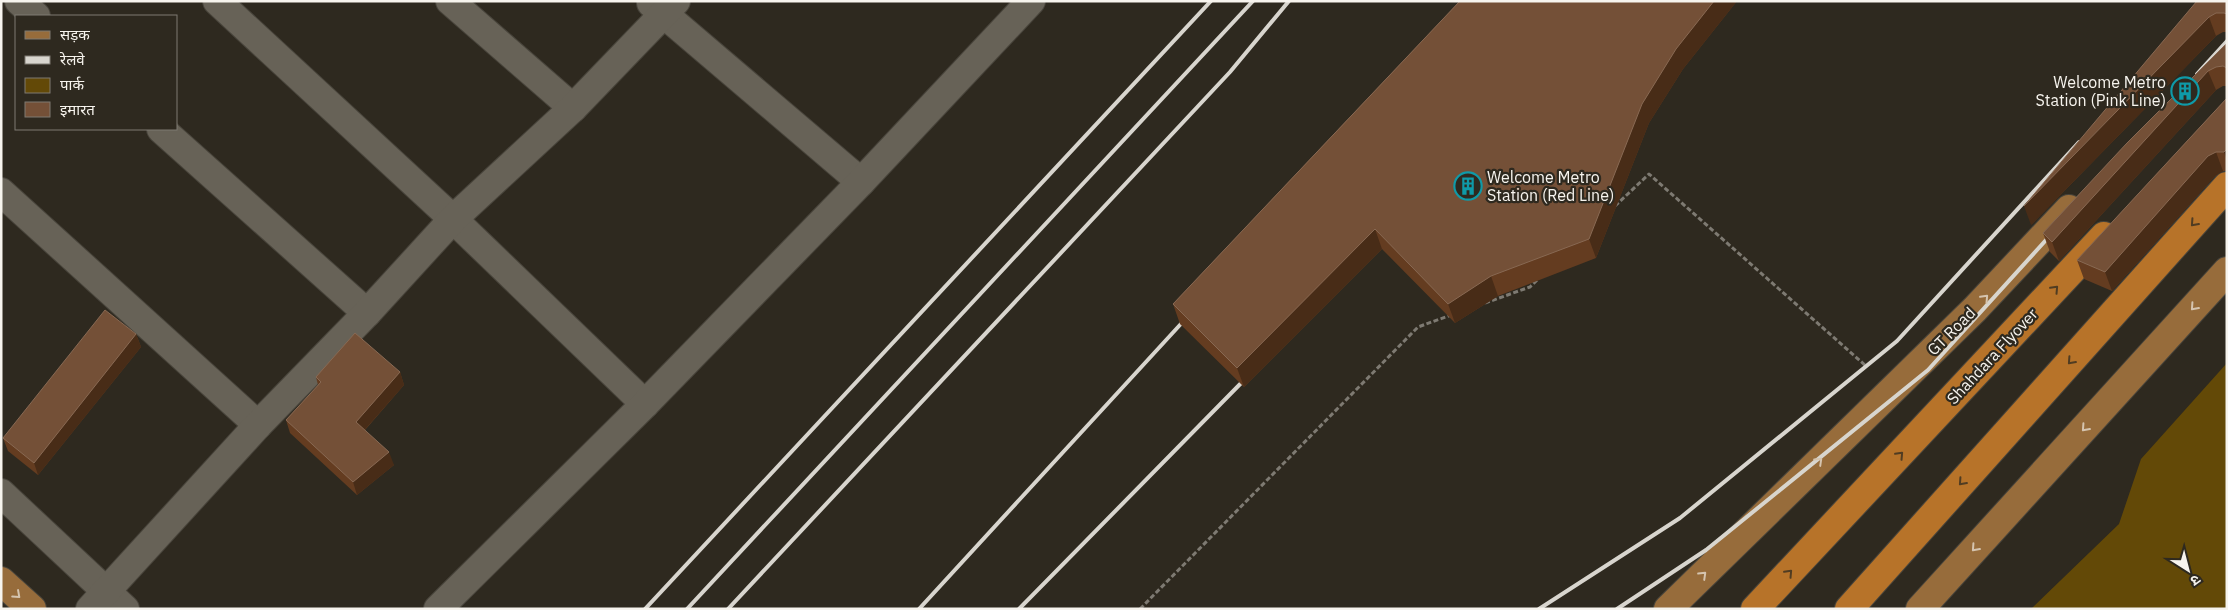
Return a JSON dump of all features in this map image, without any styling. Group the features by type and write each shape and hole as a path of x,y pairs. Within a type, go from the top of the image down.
{"highway":[{"path":"1849,609 2227,186"},
{"name":"Shahdara Flyover","path":"1755,609 2118,220"}],"main road":[{"name":"GT Road","path":"1668,609 1974,309 2083,194"},
{"path":"1920,609 2227,271"},
{"path":"1,581 32,609"}],"street":[{"path":"19,1 35,15"},
{"path":"217,1 453,219 645,404"},
{"path":"450,1 573,108"},
{"path":"438,609 645,404 861,182 1031,1"},
{"path":"1,493 107,603 258,425 367,313 453,219 573,108 663,6 861,182"},
{"path":"162,130 367,313"},
{"path":"1,192 258,425"}],"path":[{"path":"1614,207 1649,174 1892,390"},
{"path":"1483,304 1530,287 1544,274"},
{"path":"1140,609 1418,327 1455,314"}],"green space":[{"path":"2227,363 2227,609 2031,609 2119,524 2141,459"}],"building":[{"name":"Welcome Metro Station (Red Line)","path":"1460,1 1714,1 1676,49 1642,104 1589,239 1491,276 1448,304 1375,229 1237,368 1173,304"},
{"path":"2197,1 2227,1 2227,14 2216,13 2209,17 2024,206"},
{"path":"2227,43 2227,68 2223,66 2216,67 2208,71 2052,242 2043,233 2127,143"},
{"path":"2227,98 2227,149 2224,152 2216,152 2208,156 2105,272 2077,260"},
{"path":"105,310 136,334 34,463 3,438"},
{"path":"355,333 400,372 356,422 389,452 353,482 286,420 321,382 316,377"}],"railway":[{"path":"645,609 1211,1"},
{"path":"687,609 1253,1"},
{"path":"728,609 1230,72 1289,1"},
{"path":"2197,74 2227,41"},
{"path":"1539,609 1680,518 1897,341 2079,142"},
{"path":"1617,609 1706,550 1928,370 2056,229"},
{"path":"919,609 1190,314"},
{"path":"1019,609 1250,374"}],"place":[{"name":"Welcome Metro Station (Pink Line)","path":"2185,91"},
{"name":"Welcome Metro Station (Red Line)","path":"1468,186"}]}
